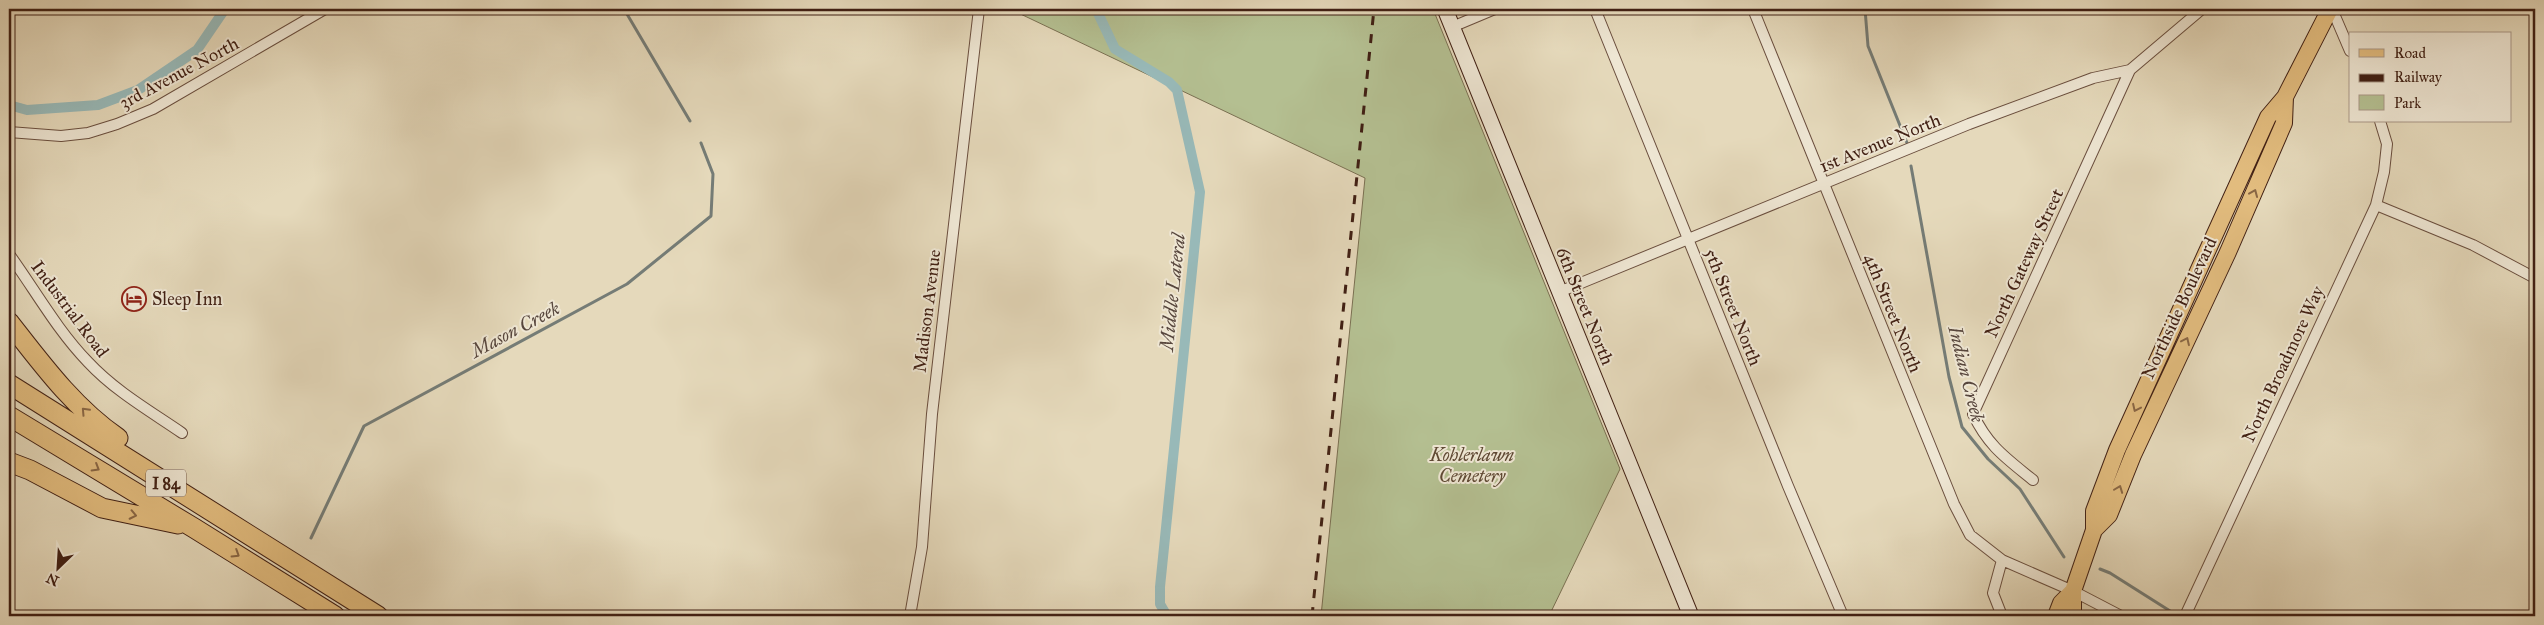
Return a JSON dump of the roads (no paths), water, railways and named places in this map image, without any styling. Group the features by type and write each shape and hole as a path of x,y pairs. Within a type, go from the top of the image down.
{"highway":[{"path":"9,322 43,366 98,424 324,582"},
{"name":"I 84","path":"9,384 378,616"},
{"name":"I 84","path":"9,416 335,616"},
{"path":"9,462 30,470 102,508 194,528"}],"main road":[{"name":"Northside Boulevard","path":"2073,616 2073,591 2094,530 2094,511 2117,450 2268,117 2285,97 2331,9"},
{"name":"Northside Boulevard","path":"2056,616 2061,602 2073,591"}],"street":[{"name":"3rd Avenue North","path":"9,132 61,136 88,133 117,124 153,109 325,9"},
{"name":"Madison Avenue","path":"910,616 922,547 932,414 979,9"},
{"name":"6th Street North","path":"1445,9 1690,616"},
{"path":"1452,27 1495,9"},
{"name":"5th Street North","path":"1595,9 1784,478 1843,616"},
{"name":"4th Street North","path":"1753,9 1954,504 1970,535 2002,560 2073,591 2121,616"},
{"name":"1st Avenue North","path":"1559,292 1969,124 2084,81 2130,70 2202,9"},
{"path":"2331,9 2349,49"},
{"name":"North Gateway Street","path":"2033,480 2007,460 1984,436 1973,414 2130,70"},
{"name":"North Broadmore Way","path":"2185,616 2376,205 2384,172 2387,144 2380,122"},
{"path":"2376,205 2473,245 2535,278"},
{"name":"Industrial Road","path":"9,254 68,340 87,362 112,386 182,434"},
{"path":"2002,560 1993,593 2002,616"}],"waterway":[{"path":"9,105 27,110 98,105 138,90 197,50 225,9"},
{"name":"Mason Creek","path":"624,9 690,121"},
{"name":"Middle Lateral","path":"1096,9 1115,49 1169,82 1177,90 1200,192 1160,587 1160,604 1167,616"},
{"name":"Indian Creek","path":"1865,9 1868,46 1907,143"},
{"name":"Mason Creek","path":"311,538 364,426 627,284 711,216 713,174 701,143"},
{"name":"Indian Creek","path":"1911,166 1949,377 1962,427 1988,459 2020,489 2064,557"},
{"name":"Indian Creek","path":"2100,569 2110,573 2178,616"}],"railway":[{"path":"1312,616 1374,9"},
{"path":"2531,9 2535,19"}],"place":[{"name":"Sleep Inn","path":"134,299"}],"park label":[{"name":"Kohlerlawn Cemetery","path":"1472,465"}]}
